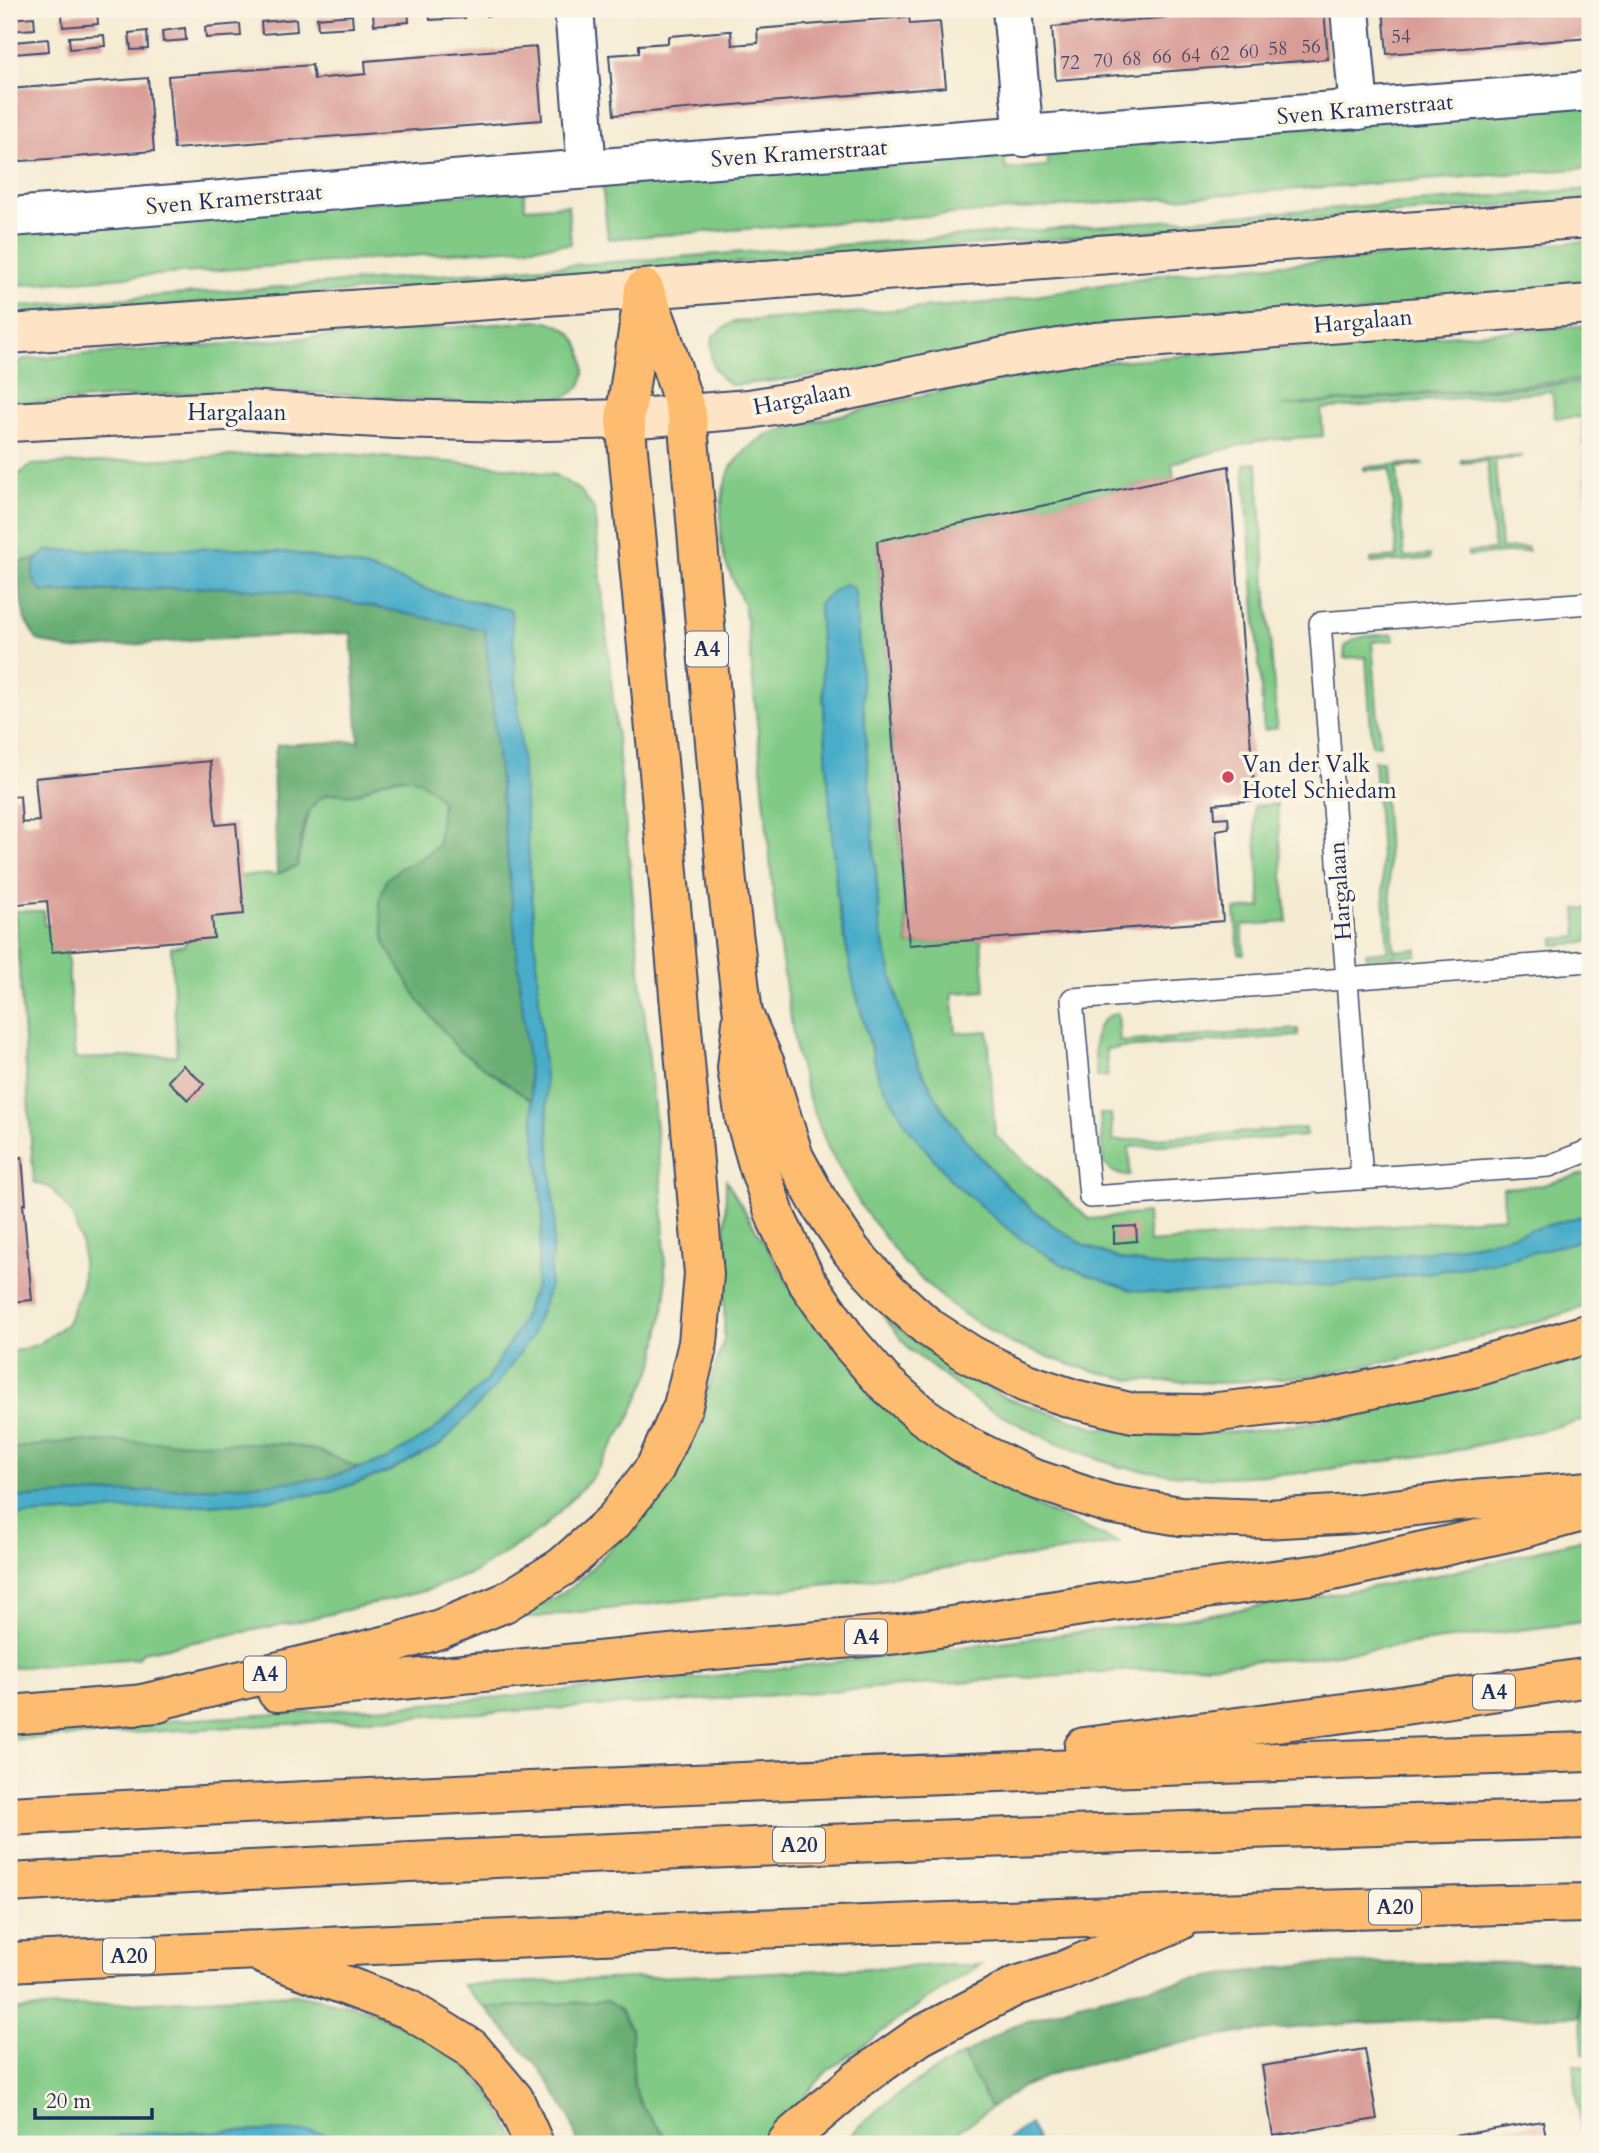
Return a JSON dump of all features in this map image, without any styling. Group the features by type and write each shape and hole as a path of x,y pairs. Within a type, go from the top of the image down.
{"highway":[{"path":"644,289 687,414"},
{"path":"625,419 644,289"},
{"name":"A4","path":"687,414 727,883 743,1014 737,1068 746,1119 777,1220 806,1280 849,1342 883,1381 923,1416 967,1446 1029,1477 1110,1504 1180,1516 1265,1519 1353,1514 1457,1501 1590,1491"},
{"name":"A4","path":"134,1706 396,1643 440,1629 504,1603 562,1567 614,1521 655,1468 683,1406 698,1343 704,1274 650,666 625,419"},
{"name":"A4","path":"743,1014 765,1064 794,1157 852,1252 889,1292 928,1327 971,1355 1026,1383 1074,1399 1133,1413 1200,1414 1340,1396 1472,1368 1590,1333"},
{"name":"A4","path":"9,1715 134,1706 899,1634 1115,1601 1319,1574 1513,1531 1590,1510"},
{"name":"A4","path":"842,1778 1398,1706 1590,1677"},
{"path":"9,1816 842,1778 1590,1752"},
{"name":"A20","path":"9,1883 268,1868 657,1851 1306,1826 1590,1819"},
{"name":"A20","path":"9,1962 1200,1912 1590,1903"},
{"name":"A20","path":"786,2144 860,2078 920,2036 1016,1986 1063,1971 1200,1912"},
{"name":"A20","path":"249,1950 408,2009 471,2048 514,2099 534,2144"}],"main road":[{"path":"9,334 1590,218"},
{"name":"Hargalaan","path":"9,422 244,410 395,419 508,422 625,419 749,409 1004,357 1096,342 1590,304"}],"street":[{"path":"573,9 587,169"},
{"path":"1012,9 1024,137"},
{"path":"1350,9 1359,110"},
{"name":"Sven Kramerstraat","path":"9,217 1590,91"}],"lane":[{"name":"Hargalaan","path":"1362,1179 1320,623 1590,603"},
{"path":"1590,961 1072,999 1090,1198 1549,1166 1590,1150"}],"green space":[{"path":"1590,104 1590,168 608,239 602,183 1004,151 1006,169 1048,166 1047,147"},
{"path":"1590,189 1590,199 9,317 9,307"},
{"path":"524,190 525,208 568,205 571,244 9,286 9,231"},
{"path":"1590,241 1590,286 746,384 730,385 715,369 711,358 713,336 733,322 1000,302 1178,272"},
{"path":"537,321 560,326 573,335 583,360 580,385 566,396 553,400 491,403 312,393 223,392 24,404 12,399 9,393 9,369 12,364 24,359"},
{"path":"1590,325 1590,379 1282,406 1590,382 1590,526 1582,417 1555,418 1552,391 1321,409 1323,436 1257,441 1172,463 1174,478 877,542 908,945 981,939 985,991 952,993 956,1033 988,1031 995,1135 1089,1219 1147,1213 1149,1243 1504,1217 1503,1188 1543,1185 1590,1172 1590,1214 1482,1243 1397,1256 1212,1270 1176,1269 1122,1260 1086,1246 1055,1227 1026,1204 968,1143 942,1108 919,1066 904,1025 880,926 853,588 839,587 819,604 837,898 853,981 879,1078 951,1180 1159,1293 1245,1291 1366,1282 1491,1263 1590,1238 1590,1305 1397,1360 1307,1376 1225,1383 1131,1380 1074,1366 1010,1343 954,1308 905,1264 861,1206 828,1148 808,1096 796,1053 776,923 744,605 725,561 721,541 721,509 724,487 731,467 748,448 766,435 984,381 1102,362"},
{"path":"321,452 499,466 555,475 581,491 594,509 662,1188 666,1295 654,1365 628,1421 592,1478 542,1529 475,1572 428,1590 305,1620 143,1652 138,1658 9,1668 9,1516 244,1503 331,1492 390,1471 494,1389 549,1289 511,610 437,593 367,568 292,553 242,548 47,551 36,559 14,563 9,493 15,477 32,465"},
{"path":"1521,456 1495,460 1501,549 1528,547 1528,551 1468,556 1468,552 1494,550 1487,461 1461,463 1461,460"},
{"path":"1257,463 1277,728 1264,730 1244,464"},
{"path":"1423,465 1397,468 1404,557 1430,555 1430,559 1371,563 1371,559 1397,557 1390,469 1364,470 1364,467"},
{"path":"36,559 33,570 52,593 220,587 275,591 341,600 485,630 532,1101 458,1049 419,1001 385,944 379,901 387,879 400,868 419,860 438,846 442,801 435,793 420,782 404,777 386,780 358,793 334,794 320,798 307,816 297,866 277,874 273,766 277,745 359,741 351,633 202,639 70,650 37,640 25,620 14,563"},
{"path":"1393,634 1394,640 1372,642 1380,745 1372,745 1366,657 1344,658 1345,647 1361,637"},
{"path":"1374,761 1382,761 1394,951 1417,949 1417,955 1367,958 1366,953 1388,951"},
{"path":"414,777 431,787 442,801 438,846 419,860 400,868 458,1049 532,1101 543,1215 536,1285 518,1329 486,1381 432,1432 385,1460 358,1468 319,1451 286,1444 73,1441 9,1449 9,1353 39,1344 67,1323 82,1285 82,1246 72,1214 51,1188 34,1182 15,911 44,911 44,925 65,925 75,1059 177,1055 171,947 185,945 184,879 277,874 297,866 307,817 311,808 323,796 356,794 386,781"},
{"path":"1277,804 1287,922 1242,925 1244,954 1239,954 1235,910 1261,907 1254,806"},
{"path":"1590,908 1590,940 1584,943 1554,945 1554,939 1578,937 1576,909"},
{"path":"1118,1013 1120,1042 1298,1029 1298,1036 1106,1049 1108,1076 1097,1077 1097,1030 1108,1016"},
{"path":"1100,1114 1111,1114 1113,1141 1305,1128 1306,1136 1129,1147 1130,1176 1126,1176 1112,1171 1103,1162"},
{"path":"726,1180 800,1302 929,1439 977,1475 1048,1512 1120,1543 857,1581 518,1619 575,1585 618,1541 662,1490 698,1420 724,1339"},
{"path":"882,1315 933,1355 1006,1398 1097,1428 1183,1435 1251,1431 1331,1419 1455,1390 1590,1352 1590,1419 1444,1453 1292,1474 1201,1478 1120,1467 1051,1441 980,1404 910,1350"},
{"path":"73,1441 286,1444 319,1451 358,1468 327,1478 242,1486 9,1498 9,1449"},
{"path":"1590,1537 1590,1621 1305,1658 674,1702 9,1740 9,1731 403,1706 672,1681 1154,1623 1449,1573"},
{"path":"1578,1962 1590,1964 1590,2054 1583,2054"},
{"path":"1578,1962 1580,2016 1359,2023 1246,2032 1149,2049 1062,2070 1022,2087 991,2108 963,2055 1010,2027 1079,2003 1139,1989 1221,1975 1309,1964"},
{"path":"980,1965 827,2071 762,2144 671,2144 641,2105 634,2086 631,2030 607,2001 485,2008 462,1985"},
{"path":"295,1994 366,2009 449,2049 489,2092 519,2144 347,2144 321,2132 124,2134 99,2144 9,2144 9,2010"},
{"path":"607,2001 620,2010 631,2030 634,2086 641,2105 671,2144 578,2144 569,2115 540,2069 485,2008"},
{"path":"963,2055 991,2108 944,2144 843,2144 899,2094"},
{"path":"1573,2065 1590,2066 1590,2144 1583,2144"}],"water":[{"path":"242,548 292,553 367,568 437,593 511,610 555,1218 549,1289 531,1337 494,1389 441,1444 390,1471 331,1492 244,1503 9,1516 9,1498 242,1486 327,1478 385,1460 432,1432 486,1381 518,1329 536,1285 543,1215 485,630 341,600 275,591 220,587 42,592 33,575 34,565 47,551"},
{"path":"846,584 853,588 855,593 880,926 904,1025 919,1066 942,1108 996,1175 1026,1204 1055,1227 1086,1246 1122,1260 1175,1269 1212,1270 1397,1256 1482,1243 1590,1214 1590,1238 1491,1263 1366,1282 1245,1291 1159,1293 1131,1290 1065,1266 1019,1238 951,1180 909,1129 879,1078 853,981 837,898 819,604"},
{"path":"1030,2124 1039,2144 1011,2144 1008,2139"},
{"path":"321,2132 347,2144 99,2144 124,2134"}],"building":[{"path":"231,9 262,9 262,11 231,14"},
{"path":"429,9 464,9 465,18 430,20"},
{"path":"485,9 521,9 521,13 486,16"},
{"path":"1272,9 1324,9 1328,59 1056,80 1052,27"},
{"path":"1383,9 1590,9 1590,38 1387,54"},
{"path":"408,10 409,22 374,25 373,13"},
{"path":"97,12 98,24 63,27 62,15"},
{"path":"352,15 353,27 318,29 317,18"},
{"path":"34,17 35,29 9,31 9,19"},
{"path":"909,17 910,24 940,22 946,87 614,115 609,55 639,53 639,45 668,43 670,36 731,31 732,45 758,43 757,29"},
{"path":"296,19 297,31 262,34 261,22"},
{"path":"240,24 241,36 206,38 205,27"},
{"path":"185,28 186,40 163,42 162,31"},
{"path":"147,31 148,49 131,50 129,33"},
{"path":"104,35 105,46 70,49 69,37"},
{"path":"48,39 49,51 14,54 13,42"},
{"path":"536,47 542,120 174,149 168,76 312,65 314,79 366,74 365,61"},
{"path":"148,78 154,151 9,162 9,89"},
{"path":"1229,466 1255,800 1214,804 1215,818 1228,817 1229,828 1216,830 1223,921 909,945 877,541"},
{"path":"210,761 216,825 236,823 244,914 212,917 214,938 52,952 47,901 9,905 9,797 20,796 22,823 39,821 35,778"},
{"path":"183,1065 204,1084 188,1100 168,1081"},
{"path":"9,1095 16,1158 22,1157 26,1204 23,1204 32,1300 9,1302"},
{"path":"1136,1226 1137,1241 1114,1243 1114,1227"},
{"path":"1365,2049 1377,2119 1273,2136 1262,2066"},
{"path":"1543,2121 1547,2144 1412,2144 1412,2143"}],"place":[{"name":"Van der Valk Hotel Schiedam","path":"1228,777"}]}
